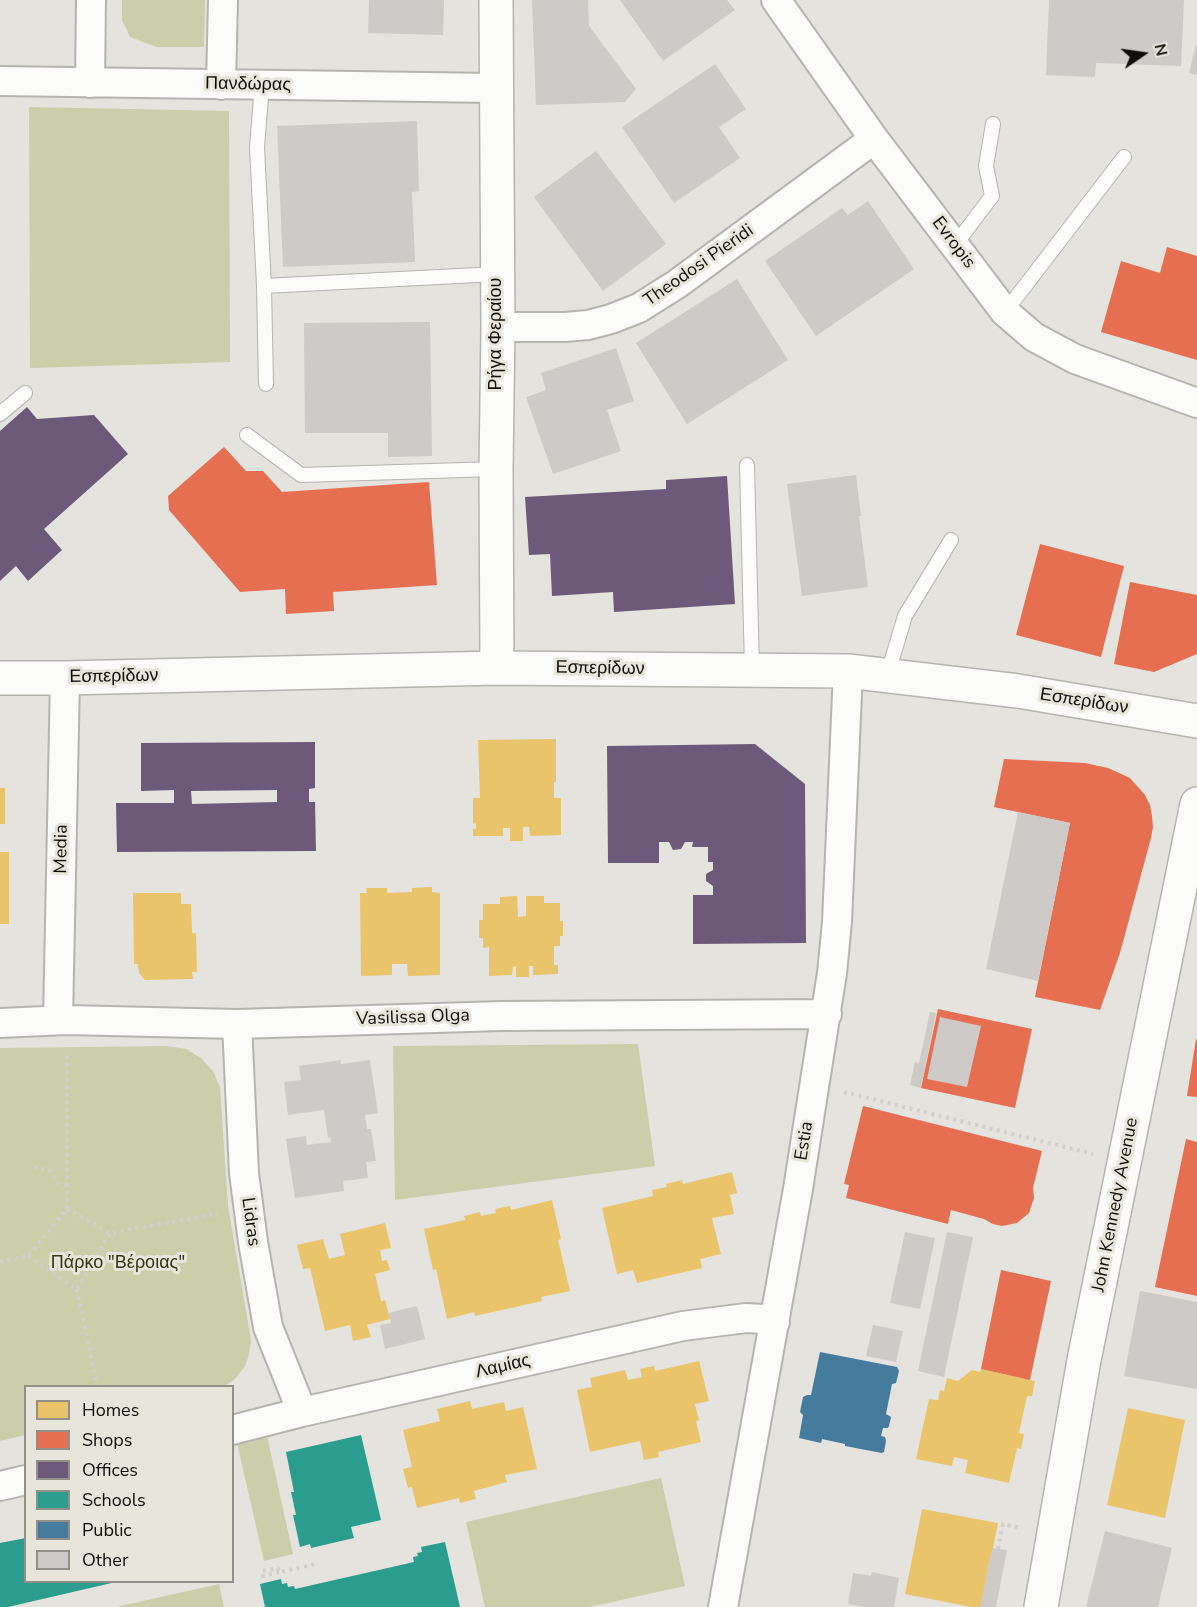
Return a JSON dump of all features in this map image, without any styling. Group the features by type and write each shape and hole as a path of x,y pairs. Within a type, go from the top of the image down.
{"street":[{"path":"90,83 91,0"},
{"path":"221,85 223,0"},
{"name":"Ρήγα Φεραίου","path":"496,0 497,668"},
{"name":"Evropis","path":"776,0 874,139 1005,312 1034,337 1076,359 1197,402"},
{"name":"Πανδώρας","path":"0,81 496,88"},
{"name":"Theodosi Pieridi","path":"498,327 588,325 639,308 677,284 874,139"},
{"name":"Εσπερίδων","path":"0,678 497,668 848,671 1018,691 1197,721"},
{"name":"Estia","path":"723,1607 775,1322 826,1014 837,922 848,671"},
{"name":"Media","path":"63,1020 65,678"},
{"name":"John Kennedy Avenue","path":"1041,1607 1084,1360 1197,804"},
{"name":"Vasilissa Olga","path":"0,1023 63,1020 237,1024 502,1016 826,1014"},
{"name":"Lidras","path":"237,1024 244,1173 253,1242 268,1327 302,1412"},
{"name":"Λαμίας","path":"234,1429 682,1326 746,1318 764,1318 775,1322"},
{"path":"0,1486 24,1480"}],"lane":[{"path":"262,85 257,147 266,384"},
{"path":"955,245 992,196 986,166 993,124"},
{"path":"1005,312 1124,157"},
{"path":"264,286 497,274"},
{"path":"0,414 24,393"},
{"path":"247,435 301,475 496,469"},
{"path":"747,465 752,670"},
{"path":"887,676 905,616 951,540"}],"path":[{"path":"0,1262 27,1256 67,1209 63,1020"},
{"path":"814,1083 1125,1162"},
{"path":"34,1167 49,1170 58,1183 67,1186"},
{"path":"67,1209 110,1233 248,1209"},
{"path":"97,1385 77,1289 110,1233"},
{"path":"27,1256 77,1289"},
{"path":"998,1549 1003,1524 1022,1528"},
{"path":"279,1572 316,1564"}],"green space":[{"path":"122,0 205,0 204,47 157,47 130,37 122,20"},
{"path":"29,107 229,111 230,362 30,368"},
{"path":"638,1044 655,1166 395,1200 393,1046"},
{"name":"Πάρκο \"Βέροιας\"","path":"168,1046 186,1049 201,1058 213,1071 220,1087 228,1206 251,1342 245,1366 234,1380 226,1385 24,1385 24,1435 0,1441 0,1048"},
{"path":"267,1436 293,1554 264,1561 237,1443"},
{"path":"661,1478 685,1586 589,1607 485,1607 466,1522"},
{"path":"219,1584 224,1607 116,1607"}],"building: Homes":[{"path":"556,739 554,798 561,798 561,835 530,836 529,827 523,827 523,841 510,841 510,828 503,828 503,836 473,836 476,823 473,824 473,798 480,798 478,740"},
{"path":"0,788 5,788 5,824 0,824"},
{"path":"0,852 9,852 9,924 0,924"},
{"path":"432,887 432,892 440,893 440,975 408,976 407,964 392,964 392,975 361,976 360,893 367,893 366,888 387,888 387,893 412,892 412,888"},
{"path":"133,893 181,893 181,904 191,904 192,933 196,933 197,972 192,972 193,979 145,980 139,973 138,964 134,964"},
{"path":"517,896 518,917 526,916 526,896 544,896 544,903 560,903 563,936 560,936 560,946 554,946 554,965 558,965 558,974 533,975 533,966 529,966 529,977 516,977 516,966 513,967 512,975 489,976 489,947 483,948 483,938 479,938 479,920 483,920 483,904 500,904 500,897"},
{"path":"732,1172 737,1193 730,1195 734,1214 712,1218 721,1254 700,1259 702,1268 637,1283 633,1270 617,1274 602,1208 653,1196 652,1190 667,1187 666,1184 682,1180 683,1184"},
{"path":"552,1200 561,1239 558,1240 570,1291 541,1297 542,1301 475,1316 474,1312 447,1319 424,1229 465,1220 464,1216 480,1212 481,1216 496,1213 495,1209 510,1206 511,1210"},
{"path":"385,1223 391,1248 380,1250 382,1261 387,1260 390,1270 375,1274 381,1301 385,1300 390,1319 367,1325 371,1337 353,1341 350,1325 325,1331 310,1268 303,1269 297,1245 323,1239 329,1259 345,1255 340,1234"},
{"path":"699,1361 709,1401 695,1404 701,1442 658,1452 659,1457 644,1460 640,1441 590,1452 577,1390 592,1387 590,1378 625,1370 628,1380 642,1377 640,1369 654,1366 655,1371"},
{"path":"981,1369 1035,1381 1032,1396 1027,1396 1019,1433 1024,1434 1021,1449 1017,1448 1009,1483 965,1473 968,1460 954,1457 952,1466 916,1459 929,1399 938,1400 940,1390 944,1391 947,1378 958,1381 972,1370 980,1372"},
{"path":"470,1401 472,1409 504,1402 506,1411 523,1407 537,1469 505,1475 507,1482 474,1491 476,1499 460,1503 459,1498 417,1508 412,1487 408,1488 403,1469 412,1467 403,1430 440,1421 437,1409"},
{"path":"1128,1408 1185,1420 1165,1518 1107,1505"},
{"path":"922,1509 998,1523 981,1607 905,1594"}],"building: Shops":[{"path":"1167,247 1197,256 1197,360 1101,332 1121,261 1160,273"},
{"path":"224,447 246,471 263,471 282,492 429,482 437,585 333,592 334,611 286,614 285,589 240,592 169,510 168,496"},
{"path":"1040,544 1124,566 1101,657 1016,635"},
{"path":"1130,582 1197,595 1197,654 1154,672 1114,664"},
{"path":"1004,759 1085,763 1108,768 1130,778 1145,795 1150,805 1153,827 1151,838 1120,953 1100,1010 1035,997 1070,823 994,807"},
{"path":"938,1009 1032,1029 1015,1108 921,1088"},
{"path":"1197,1039 1197,1097 1187,1096"},
{"path":"863,1106 1042,1151 1033,1188 1034,1198 1029,1213 1017,1223 1002,1226 951,1210 948,1224 846,1198 849,1185 844,1184"},
{"path":"1186,1139 1197,1142 1197,1296 1155,1287"},
{"path":"1001,1270 1051,1281 1030,1380 981,1369"}],"building: Offices":[{"path":"27,407 37,419 94,415 128,454 44,529 62,550 28,581 16,566 0,581 0,431"},
{"path":"727,476 735,604 614,612 613,592 552,596 550,554 529,555 525,497 666,489 666,480"},
{"path":"315,742 315,788 309,789 309,802 315,802 316,851 117,852 116,803 174,803 174,790 141,791 141,743","holes":["277,790 277,802 192,804 191,791"]},
{"path":"755,744 805,784 806,943 693,944 693,895 713,895 713,886 706,881 706,874 713,870 713,862 708,862 708,847 692,847 693,842 685,842 681,849 673,850 669,842 659,842 659,863 608,863 607,746"}],"building: Schools":[{"path":"361,1435 381,1520 351,1527 354,1538 311,1548 310,1544 300,1547 293,1515 296,1515 291,1492 294,1492 286,1452"},
{"path":"24,1538 24,1583 112,1583 0,1607 0,1543"},
{"path":"445,1542 460,1607 265,1607 260,1584 281,1579 282,1584 287,1583 288,1587 294,1586 295,1589 414,1562 413,1557 422,1552 421,1547"}],"building: Public":[{"path":"820,1352 897,1367 899,1371 896,1383 892,1384 886,1414 891,1417 889,1426 883,1428 881,1436 885,1437 886,1441 884,1452 845,1446 845,1444 822,1439 821,1443 799,1438 803,1397 811,1395"}],"building: Other":[{"path":"369,0 444,0 443,35 368,33"},
{"path":"532,0 588,0 589,26 636,89 625,102 536,105"},
{"path":"620,0 727,0 735,10 663,61"},
{"path":"1049,0 1184,0 1181,66 1096,63 1095,77 1046,75"},
{"path":"1197,45 1197,75 1189,73"},
{"path":"715,64 746,109 719,127 740,158 674,203 622,127"},
{"path":"417,121 419,191 412,192 415,262 283,267 277,126"},
{"path":"596,151 666,244 603,291 534,197"},
{"path":"868,201 914,269 816,336 765,261 842,208 848,215"},
{"path":"737,279 788,360 687,424 636,343"},
{"path":"430,322 432,456 388,457 388,433 305,433 304,323"},
{"path":"616,348 634,401 607,410 621,451 553,474 526,397 546,390 541,373"},
{"path":"856,475 868,587 802,596 787,484"},
{"path":"1018,812 1070,823 1038,981 986,969"},
{"path":"930,1012 936,1013 921,1088 910,1085 915,1062 919,1063"},
{"path":"940,1017 981,1026 967,1087 927,1079"},
{"path":"341,1060 341,1064 370,1060 378,1113 365,1115 367,1129 371,1129 376,1161 366,1162 368,1178 343,1181 344,1191 295,1198 286,1139 306,1136 307,1145 331,1142 330,1137 328,1138 324,1110 288,1115 284,1082 301,1080 299,1066"},
{"path":"905,1232 935,1238 920,1309 890,1303"},
{"path":"947,1232 973,1237 944,1377 918,1371"},
{"path":"1140,1291 1197,1302 1197,1389 1124,1376"},
{"path":"417,1306 425,1339 385,1349 380,1325 391,1323 388,1313"},
{"path":"873,1325 903,1331 896,1362 866,1356"},
{"path":"1105,1531 1172,1548 1158,1607 1086,1607"},
{"path":"992,1548 1007,1550 996,1607 980,1607"},
{"path":"872,1572 899,1578 894,1607 865,1607 848,1604 853,1573 871,1576"}]}
